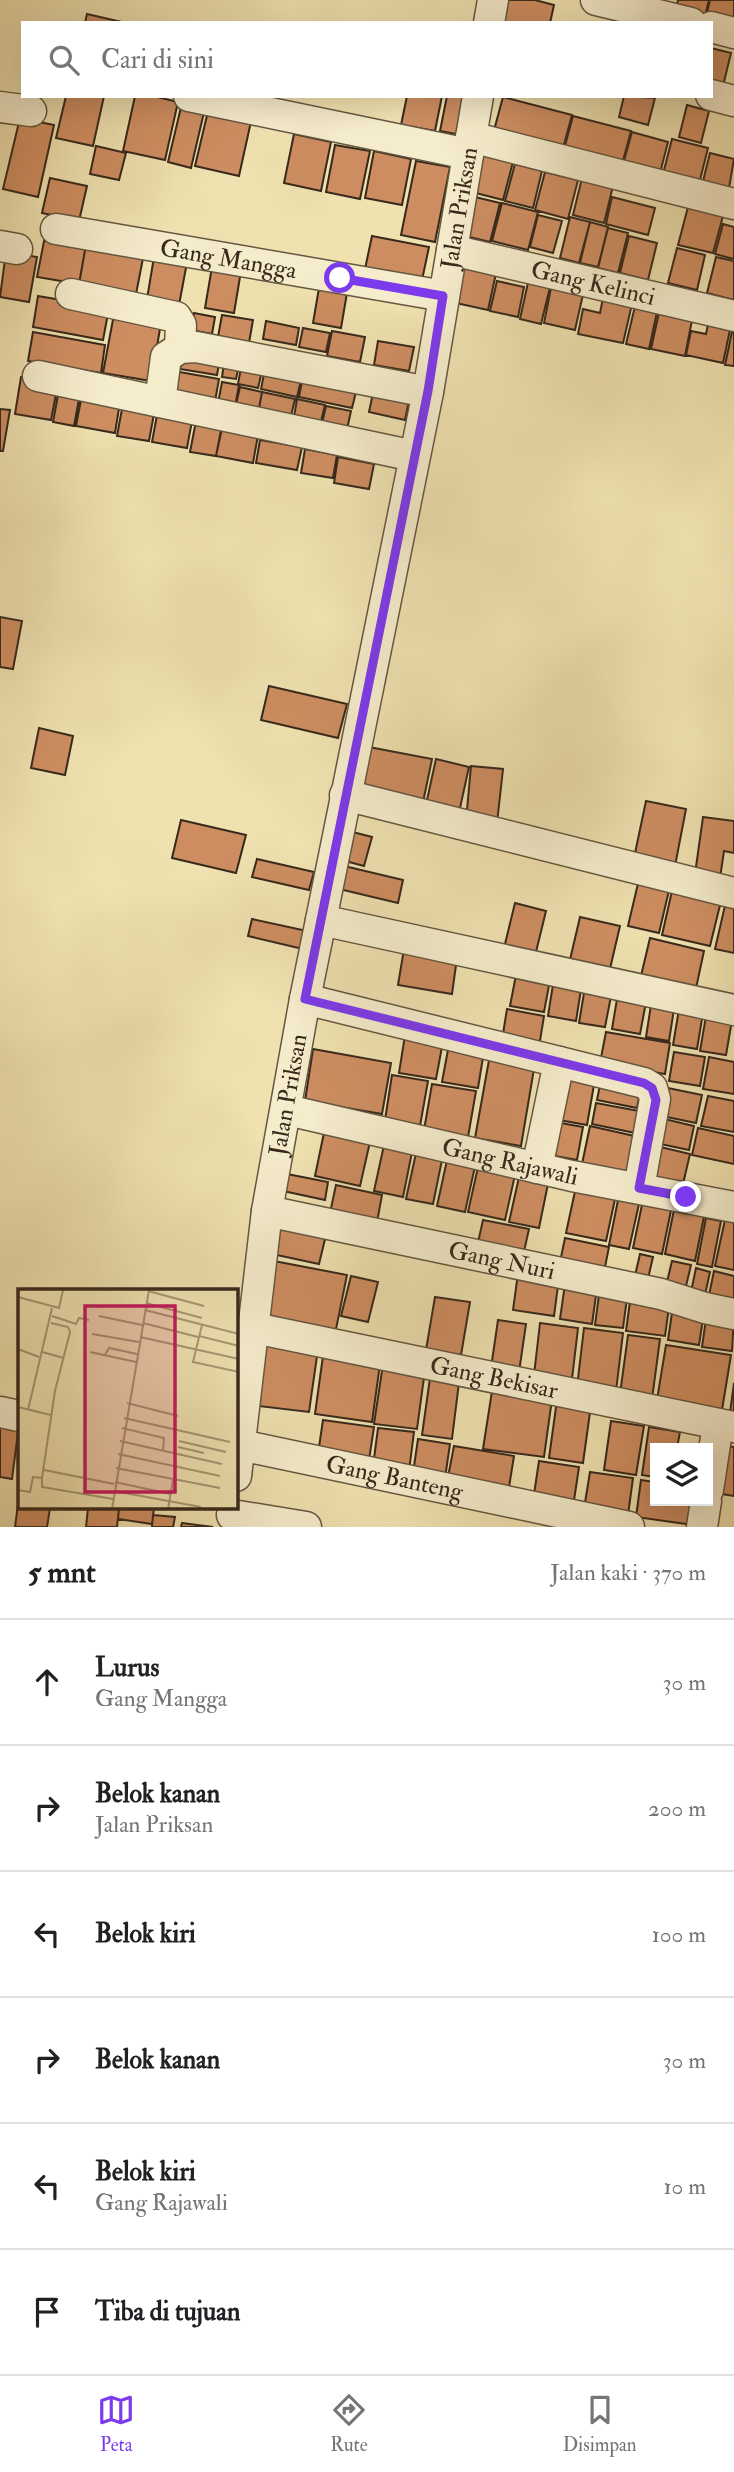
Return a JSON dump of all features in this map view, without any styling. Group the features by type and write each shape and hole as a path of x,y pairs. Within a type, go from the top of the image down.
{"street":[{"path":"489,21 493,0"},
{"path":"596,0 683,21"},
{"path":"713,28 734,33"},
{"path":"713,96 734,102"},
{"path":"200,98 470,145 734,204"},
{"name":"Jalan Priksan","path":"238,1459 267,1211 345,794 428,391 478,98"},
{"path":"0,107 31,111"},
{"name":"Gang Mangga","path":"56,229 443,296"},
{"name":"Gang Kelinci","path":"452,250 734,316"},
{"path":"71,294 176,317 181,326 180,348"},
{"path":"160,402 166,358 180,348 196,347 428,391"},
{"path":"38,376 414,456"},
{"path":"345,794 734,893"},
{"path":"321,920 734,1010"},
{"path":"305,999 644,1083 652,1088 656,1100 639,1188"},
{"path":"537,1168 559,1062"},
{"name":"Gang Rajawali","path":"287,1110 537,1168 734,1207"},
{"name":"Gang Nuri","path":"267,1211 662,1294 734,1314"},
{"name":"Gang Bekisar","path":"254,1328 726,1425"},
{"path":"0,1412 18,1416"},
{"path":"713,1472 726,1425"},
{"name":"Gang Banteng","path":"238,1459 629,1527"},
{"path":"702,1527 705,1506"},
{"path":"232,1517 306,1527"}],"building":[{"path":"508,0 535,0 554,5 550,21 503,21"},
{"path":"678,0 709,0 704,20 675,13"},
{"path":"710,0 734,0 734,25 705,21"},
{"path":"87,14 117,21 85,21"},
{"path":"713,48 731,53 722,90 713,88"},
{"path":"66,98 104,98 93,146 56,138"},
{"path":"135,98 161,98 178,102 165,160 123,151"},
{"path":"407,98 442,98 435,131 401,125"},
{"path":"447,98 468,98 461,135 440,131"},
{"path":"503,98 572,115 562,152 493,134"},
{"path":"624,98 655,98 648,125 619,117"},
{"path":"182,103 205,108 191,168 168,162"},
{"path":"687,105 709,111 701,143 679,137"},
{"path":"209,107 252,117 239,176 195,166"},
{"path":"573,116 631,131 621,168 563,153"},
{"path":"20,118 54,125 38,197 3,189"},
{"path":"632,132 668,142 659,177 622,168"},
{"path":"294,134 331,142 321,191 284,183"},
{"path":"672,139 708,148 699,184 663,174"},
{"path":"335,145 370,151 360,199 326,192"},
{"path":"96,146 126,153 119,180 90,174"},
{"path":"374,151 411,159 402,205 365,198"},
{"path":"478,153 513,162 503,200 468,191"},
{"path":"710,153 734,159 729,188 703,181"},
{"path":"416,161 450,167 435,242 401,235"},
{"path":"515,164 542,171 533,208 505,201"},
{"path":"545,172 578,180 568,219 535,210"},
{"path":"50,178 87,186 79,221 42,213"},
{"path":"582,178 613,186 604,223 573,215"},
{"path":"471,196 500,203 490,242 461,235"},
{"path":"612,197 655,208 648,235 606,224"},
{"path":"502,203 538,212 528,250 492,241"},
{"path":"688,207 723,216 713,253 678,245"},
{"path":"538,215 562,221 553,253 530,247"},
{"path":"570,217 590,222 579,263 560,258"},
{"path":"590,222 608,227 598,267 580,263"},
{"path":"723,224 734,227 734,259 715,254"},
{"path":"608,228 628,233 618,273 598,268"},
{"path":"46,231 87,239 79,284 37,277"},
{"path":"372,236 429,247 422,280 365,269"},
{"path":"629,236 657,243 648,280 620,273"},
{"path":"87,239 145,248 136,294 79,284"},
{"path":"677,248 705,255 697,290 668,283"},
{"path":"155,251 188,257 179,305 147,299"},
{"path":"6,252 37,257 29,302 0,297"},
{"path":"716,257 734,261 734,300 707,293"},
{"path":"213,261 242,265 234,313 205,308"},
{"path":"465,263 497,269 488,310 456,303"},
{"path":"529,278 551,283 541,324 520,319"},
{"path":"497,281 524,287 518,317 490,311"},
{"path":"552,283 584,290 575,330 544,323"},
{"path":"319,288 347,293 341,328 313,323"},
{"path":"38,296 109,308 103,340 33,327"},
{"path":"603,298 632,304 623,343 578,334 583,309 600,313"},
{"path":"636,302 658,307 649,349 626,344"},
{"path":"660,308 693,315 685,356 651,349"},
{"path":"194,313 215,317 212,334 191,330"},
{"path":"114,314 161,323 151,381 103,373"},
{"path":"222,315 253,320 249,343 218,337"},
{"path":"709,320 731,325 723,363 686,355 691,331 706,334"},
{"path":"266,321 299,328 296,345 263,339"},
{"path":"734,327 734,366 725,365"},
{"path":"303,328 330,333 326,352 299,347"},
{"path":"332,331 365,337 360,362 327,356"},
{"path":"33,332 105,345 101,373 28,361"},
{"path":"378,341 414,347 409,371 374,365"},
{"path":"183,351 220,358 217,375 180,369"},
{"path":"225,357 240,360 236,379 222,377"},
{"path":"242,362 263,367 258,388 238,384"},
{"path":"265,369 302,376 297,397 261,389"},
{"path":"174,371 219,379 214,407 168,399"},
{"path":"303,376 357,388 352,408 299,397"},
{"path":"21,377 58,384 51,420 15,414"},
{"path":"222,382 239,385 234,412 217,409"},
{"path":"60,384 81,388 74,426 53,422"},
{"path":"240,387 262,392 258,414 235,409"},
{"path":"374,388 410,396 405,420 369,412"},
{"path":"83,389 121,396 115,433 76,426"},
{"path":"262,392 295,399 290,420 258,414"},
{"path":"124,398 156,403 149,441 117,436"},
{"path":"297,399 325,405 319,429 293,423"},
{"path":"159,404 194,410 187,448 152,442"},
{"path":"326,406 351,411 346,434 321,428"},
{"path":"0,409 10,410 3,451 0,451"},
{"path":"196,421 222,425 216,456 190,452"},
{"path":"222,428 258,435 253,463 216,456"},
{"path":"260,440 302,447 297,470 256,463"},
{"path":"305,449 337,455 333,478 301,473"},
{"path":"338,457 374,464 369,489 334,483"},
{"path":"0,617 22,621 13,669 0,667"},
{"path":"269,686 347,704 338,738 261,720"},
{"path":"39,728 73,736 65,775 31,768"},
{"path":"369,747 432,759 422,807 359,795"},
{"path":"436,759 469,767 458,817 425,809"},
{"path":"471,766 503,769 497,823 466,821"},
{"path":"646,801 686,809 675,866 634,858"},
{"path":"703,817 734,821 734,853 724,851 720,878 695,874"},
{"path":"181,820 246,835 236,873 172,858"},
{"path":"345,830 372,837 364,866 338,859"},
{"path":"257,859 314,872 309,890 252,877"},
{"path":"340,865 403,880 398,903 335,888"},
{"path":"640,875 671,882 659,933 628,926"},
{"path":"674,882 723,893 710,946 662,935"},
{"path":"727,897 734,899 734,953 715,949"},
{"path":"515,903 546,911 535,956 504,948"},
{"path":"580,917 620,926 609,973 569,964"},
{"path":"252,919 307,931 303,949 248,936"},
{"path":"650,938 704,951 695,993 640,980"},
{"path":"404,949 457,958 452,994 398,985"},
{"path":"516,975 550,980 544,1012 510,1006"},
{"path":"554,978 582,983 576,1021 548,1016"},
{"path":"585,987 612,991 605,1027 579,1023"},
{"path":"618,993 647,997 640,1034 612,1029"},
{"path":"651,1005 674,1009 669,1041 646,1037"},
{"path":"507,1009 544,1016 539,1047 502,1040"},
{"path":"679,1009 703,1013 697,1049 673,1045"},
{"path":"706,1016 732,1020 726,1055 700,1051"},
{"path":"406,1029 444,1036 436,1079 399,1073"},
{"path":"606,1032 670,1043 665,1074 600,1063"},
{"path":"450,1039 485,1045 478,1088 442,1082"},
{"path":"313,1049 391,1063 382,1114 305,1101"},
{"path":"491,1049 536,1057 521,1146 475,1138"},
{"path":"674,1052 705,1057 700,1086 669,1081"},
{"path":"709,1057 734,1062 734,1094 703,1089"},
{"path":"561,1073 595,1079 587,1125 553,1119"},
{"path":"392,1075 428,1081 420,1126 385,1120"},
{"path":"602,1075 642,1083 637,1108 597,1100"},
{"path":"432,1084 476,1091 468,1137 424,1130"},
{"path":"663,1087 702,1095 696,1123 657,1115"},
{"path":"708,1096 734,1101 734,1132 701,1126"},
{"path":"596,1103 639,1111 635,1133 592,1124"},
{"path":"656,1117 694,1126 689,1150 651,1142"},
{"path":"550,1121 583,1127 577,1160 544,1154"},
{"path":"326,1123 372,1133 360,1186 315,1176"},
{"path":"590,1126 639,1137 631,1174 582,1164"},
{"path":"698,1128 734,1136 734,1164 692,1155"},
{"path":"386,1136 414,1142 403,1197 374,1191"},
{"path":"418,1144 444,1150 433,1204 406,1199"},
{"path":"656,1146 690,1154 683,1184 649,1178"},
{"path":"449,1151 477,1157 465,1212 437,1206"},
{"path":"480,1158 517,1166 505,1220 468,1212"},
{"path":"521,1168 550,1174 539,1228 509,1222"},
{"path":"287,1174 328,1182 325,1200 283,1191"},
{"path":"577,1182 617,1190 606,1241 566,1233"},
{"path":"336,1185 382,1195 377,1222 330,1213"},
{"path":"620,1190 641,1195 629,1249 609,1245"},
{"path":"644,1195 673,1201 662,1254 633,1248"},
{"path":"676,1200 706,1207 695,1261 665,1254"},
{"path":"726,1215 734,1217 734,1270 715,1266"},
{"path":"706,1218 721,1221 712,1267 697,1264"},
{"path":"279,1220 327,1231 319,1264 272,1254"},
{"path":"483,1220 529,1229 523,1256 477,1247"},
{"path":"565,1238 609,1247 604,1272 560,1262"},
{"path":"640,1254 653,1257 647,1283 634,1280"},
{"path":"274,1261 347,1275 335,1334 263,1320"},
{"path":"672,1261 691,1265 686,1286 667,1282"},
{"path":"696,1268 710,1272 705,1295 691,1292"},
{"path":"714,1271 734,1276 734,1302 708,1300"},
{"path":"518,1273 559,1278 554,1316 513,1310"},
{"path":"351,1276 378,1282 368,1322 341,1316"},
{"path":"565,1284 597,1288 592,1324 560,1319"},
{"path":"600,1287 628,1291 623,1328 595,1325"},
{"path":"631,1294 670,1300 665,1336 626,1331"},
{"path":"435,1297 470,1302 461,1355 426,1350"},
{"path":"673,1306 704,1312 699,1345 668,1340"},
{"path":"707,1312 734,1316 732,1351 702,1347"},
{"path":"498,1320 526,1324 519,1372 491,1368"},
{"path":"540,1323 578,1328 572,1379 534,1375"},
{"path":"584,1328 623,1333 616,1391 577,1387"},
{"path":"628,1335 660,1339 652,1399 620,1394"},
{"path":"267,1342 318,1349 309,1412 258,1406"},
{"path":"666,1345 731,1355 721,1416 656,1406"},
{"path":"323,1356 380,1364 372,1422 315,1414"},
{"path":"383,1364 425,1370 417,1429 374,1424"},
{"path":"430,1378 459,1382 452,1439 422,1435"},
{"path":"734,1383 734,1420 729,1420"},
{"path":"492,1391 552,1399 544,1457 483,1449"},
{"path":"557,1400 591,1405 583,1463 549,1458"},
{"path":"323,1420 374,1427 369,1460 318,1454"},
{"path":"611,1421 644,1426 636,1475 604,1470"},
{"path":"0,1422 18,1425 12,1479 0,1477"},
{"path":"649,1427 680,1432 678,1443 650,1443 650,1476 642,1475"},
{"path":"378,1428 414,1432 409,1471 373,1466"},
{"path":"418,1439 450,1444 445,1478 413,1473"},
{"path":"716,1445 734,1447 734,1496 713,1493"},
{"path":"454,1446 514,1456 509,1487 448,1477"},
{"path":"539,1461 579,1467 573,1507 533,1501"},
{"path":"590,1472 633,1478 628,1515 584,1509"},
{"path":"641,1480 650,1481 650,1506 696,1506 693,1525 636,1517"},
{"path":"18,1504 18,1510 50,1510 47,1527 15,1527"},
{"path":"88,1510 119,1510 117,1527 86,1527"},
{"path":"119,1510 154,1510 152,1524 118,1519"},
{"path":"153,1515 175,1517 173,1527 152,1527"},
{"path":"182,1523 213,1527 181,1527"}],"route":[{"path":"340,278 443,296 428,391 305,999 644,1083 652,1088 656,1100 639,1188 686,1197"}]}
